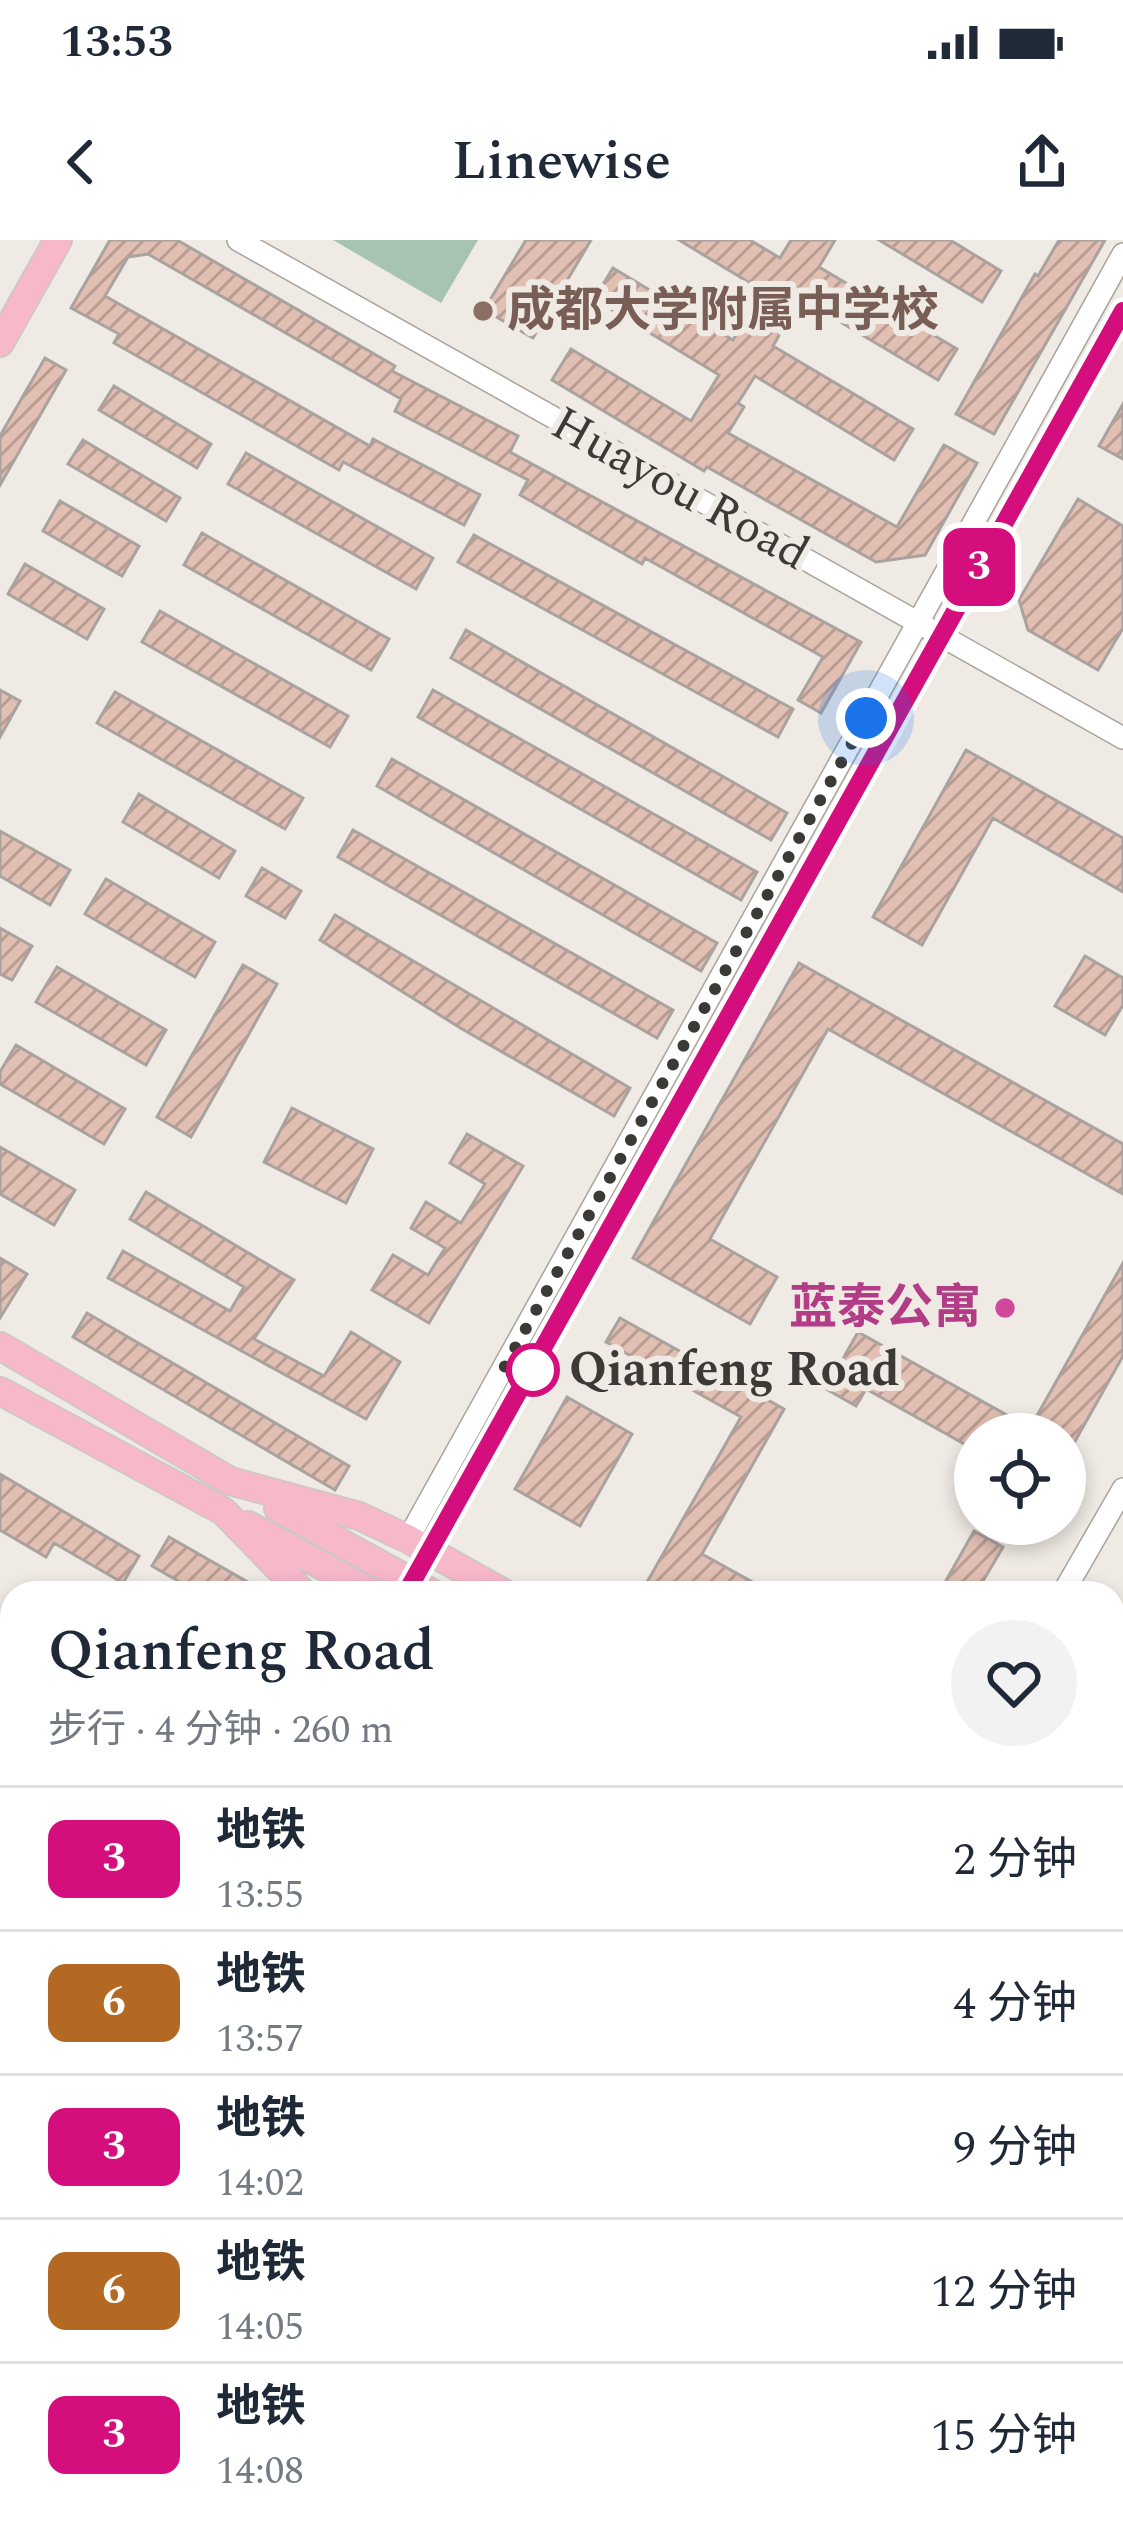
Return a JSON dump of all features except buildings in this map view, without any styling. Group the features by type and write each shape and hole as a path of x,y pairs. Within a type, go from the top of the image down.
{"main road":[{"path":"0,343 58,240"},
{"path":"0,1346 410,1581"},
{"path":"0,1391 350,1581"},
{"path":"230,1481 359,1516 483,1581"},
{"path":"223,1511 291,1581"}],"street":[{"name":"Huayou Road","path":"238,240 1123,738"},
{"path":"408,1539 1123,254"},
{"path":"1070,1581 1123,1489"}],"green space":[{"path":"333,240 478,240 441,303"}],"metro line":[{"name":"3","path":"412,1581 1123,311"}],"place":[{"name":"成都大学附属中学校","path":"483,311"},
{"name":"蓝泰公寓","path":"1005,1308"},
{"name":"Qianfeng Road","path":"533,1370"}],"route":[{"path":"533,1370 500,1375 866,718"}]}
